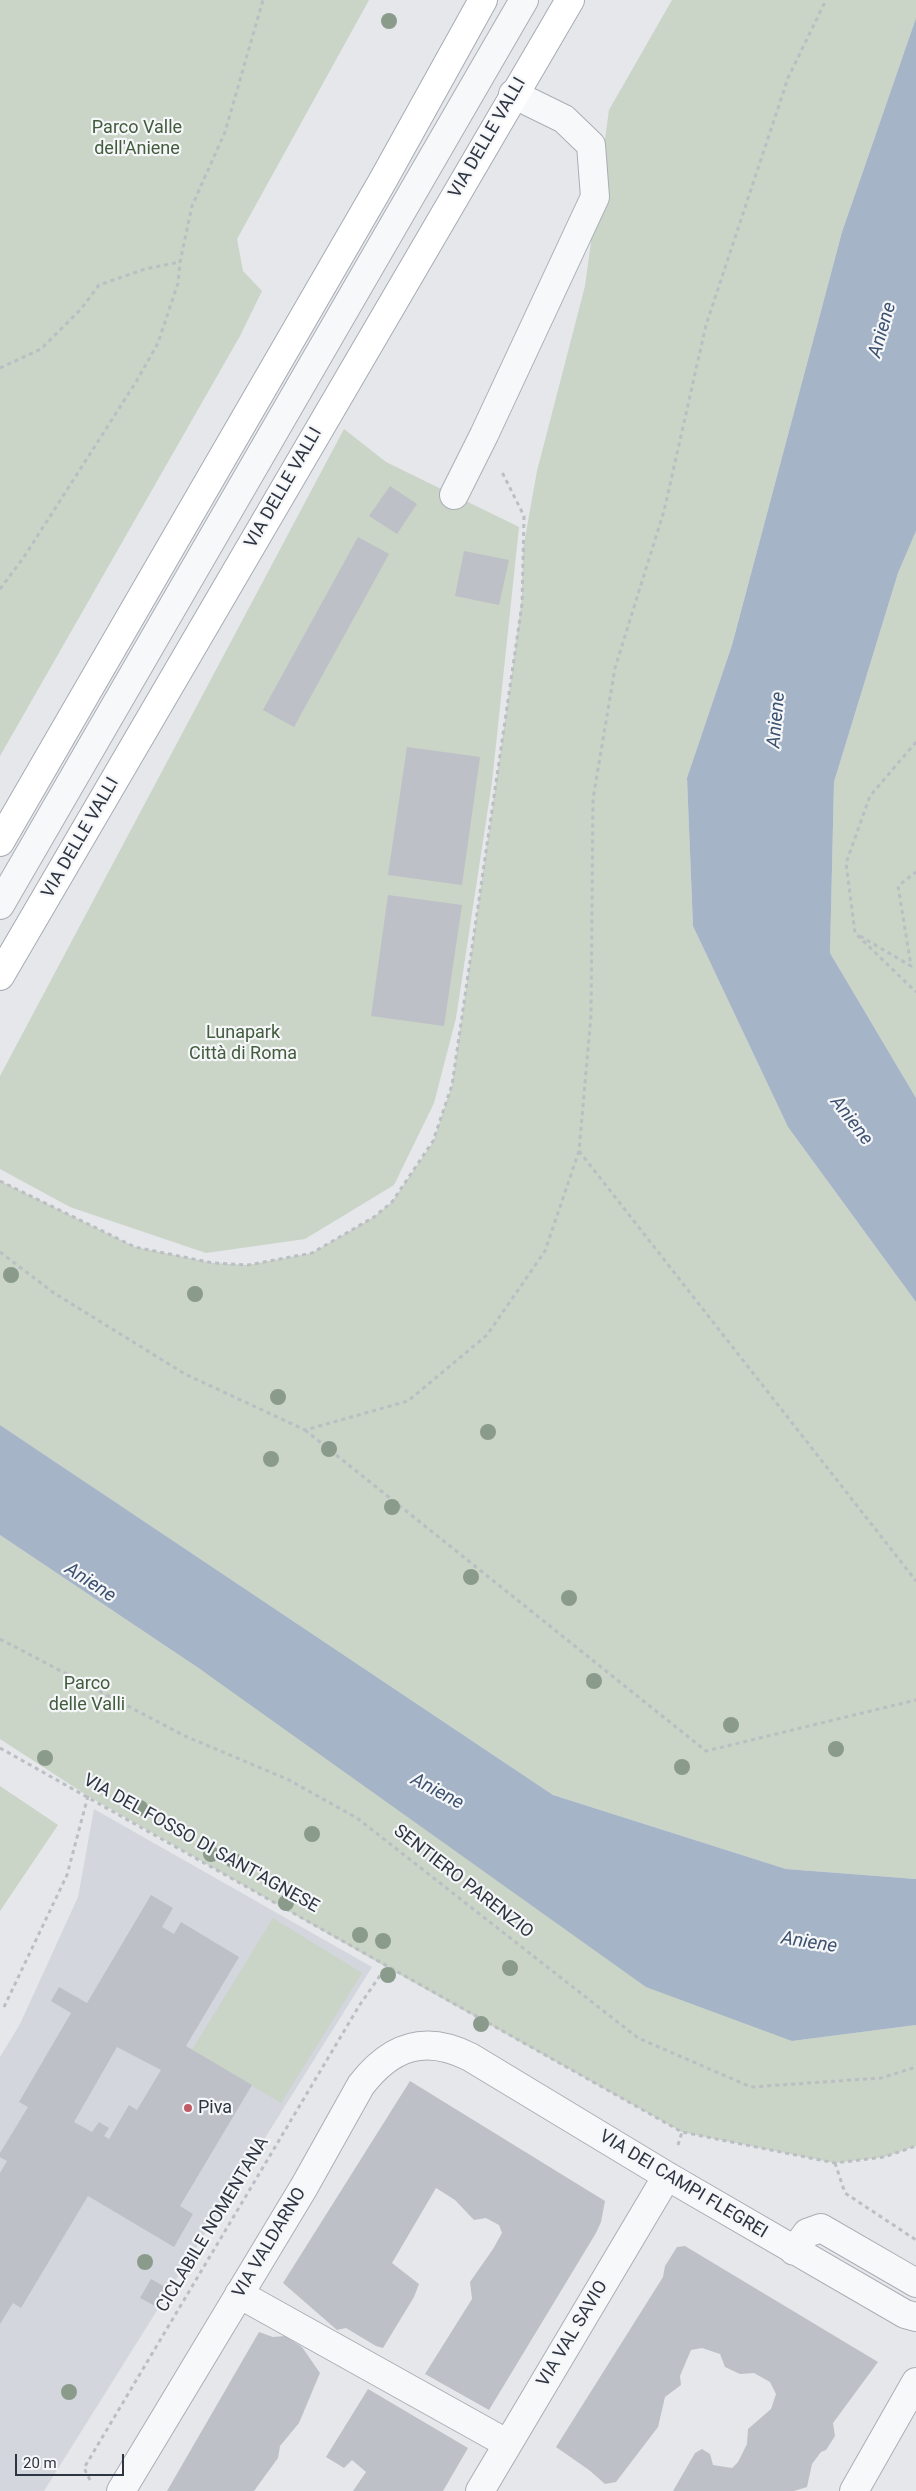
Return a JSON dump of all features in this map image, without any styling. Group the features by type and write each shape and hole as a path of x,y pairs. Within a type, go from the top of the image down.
{"main road":[{"path":"0,842 382,182 483,0"},
{"name":"VIA DELLE VALLI","path":"0,976 570,0"}],"street":[{"name":"VIA DELLE VALLI","path":"0,905 524,0"},
{"path":"454,494 484,435 594,197 591,145 564,119 514,94"},
{"name":"VIA VALDARNO","path":"108,2488 239,2294 304,2188 355,2094 372,2070 391,2055 409,2048 433,2044 453,2048"},
{"name":"VIA DEI CAMPI FLEGREI","path":"453,2048 794,2251 905,2314 916,2318"},
{"name":"VIA VAL SAVIO","path":"480,2491 667,2176"},
{"path":"794,2251 807,2232 821,2228 916,2283"},
{"path":"239,2294 508,2444"},
{"path":"854,2491 916,2382"}],"path":[{"path":"0,589 24,557 136,382 158,343 178,283 180,262 192,206 225,132 263,0"},
{"path":"305,1430 408,1401 487,1335 545,1251 579,1151 590,1015 593,798 616,668 664,511 706,325 788,78 826,0"},
{"path":"0,368 41,349 81,308 99,285 145,269 180,262"},
{"path":"0,1181 135,1247 213,1263 248,1265 312,1253 374,1216 392,1202 433,1142 452,1085 522,604 524,516 484,435"},
{"path":"916,742 870,796 846,863 855,933 916,992"},
{"path":"855,933 911,966 898,886 916,872"},
{"path":"579,1151 916,1581"},
{"path":"0,1252 54,1293 185,1374 305,1430 706,1751 916,1700"},
{"name":"SENTIERO PARENZIO","path":"0,1639 185,1736 289,1780 357,1818 638,2038 751,2087 881,2078 916,2067"},
{"name":"VIA DEL FOSSO DI SANT'AGNESE","path":"0,1748 682,2132 835,2164 884,2157 916,2146"},
{"path":"4,2007 67,1875 88,1796"},
{"name":"CICLABILE NOMENTANA","path":"108,2488 86,2475 84,2468 354,2014 386,1967"},
{"path":"835,2164 845,2193 916,2240"}],"shaded area":[{"path":"94,1809 372,1967 44,2491 0,2491 0,2057 20,2024 78,1897"}],"green space":[{"name":"Parco Valle dell'Aniene","path":"0,0 369,0 237,239 243,271 262,291 240,336 0,756"},
{"path":"672,0 916,0 916,18 842,232 732,645 687,778 693,926 788,1127 916,1302 916,1879 786,1869 553,1795 0,1425 0,1181 135,1247 213,1263 248,1265 312,1253 374,1217 392,1202 433,1142 452,1085 513,666 522,597 523,549 537,471 585,286 609,110"},
{"name":"Lunapark Città di Roma","path":"344,429 386,462 519,527 492,782 456,1018 434,1103 394,1185 305,1239 206,1253 70,1207 0,1169 0,1076"},
{"path":"916,531 916,1098 830,953 834,782 898,573"},
{"name":"Parco delle Valli","path":"0,1535 200,1669 792,2041 916,2025 916,2146 884,2157 835,2163 682,2132 386,1967 88,1796 0,1739"},
{"path":"0,1786 58,1825 0,1911"},
{"path":"273,1918 362,1973 281,2103 192,2050"}],"water":[{"name":"Aniene","path":"916,18 916,531 898,573 834,782 830,953 916,1098 916,1302 788,1127 693,926 687,778 732,645 842,232"},
{"name":"Aniene","path":"0,1425 553,1795 786,1869 916,1879 916,2025 792,2041 646,1987 200,1669 0,1535"}],"building":[{"path":"390,486 417,504 397,534 369,516"},
{"path":"358,537 389,554 294,727 263,710"},
{"path":"464,551 509,560 499,605 455,596"},
{"path":"407,747 480,757 462,885 388,875"},
{"path":"388,895 462,905 444,1026 371,1016"},
{"name":"Piva","path":"151,1895 173,1908 162,1927 174,1934 181,1922 239,1957 186,2046 252,2085 180,2206 193,2214 174,2247 88,2196 21,2308 13,2303 0,2324 0,2173 7,2161 0,2157 0,2153 28,2107 19,2102 71,2013 51,2001 59,1987 87,2003","holes":["117,2047 161,2070 137,2110 129,2105 109,2139 104,2136 109,2128 99,2122 92,2132 74,2122"]},
{"path":"410,2081 605,2201 601,2222 596,2233 489,2410 425,2374 472,2299 470,2282 502,2233 499,2225 486,2218 474,2220 455,2200 436,2188 392,2263 419,2284 414,2297 383,2348 376,2346 346,2328 337,2330 283,2283"},
{"path":"685,2246 878,2362 833,2423 835,2436 826,2450 821,2452 812,2464 807,2487 794,2491 673,2491 695,2453 702,2449 710,2454 713,2465 732,2468 738,2462 747,2444 748,2429 771,2409 776,2394 770,2382 754,2373 740,2374 725,2367 720,2354 702,2348 691,2350 680,2376 681,2385 665,2397 658,2427 616,2482 605,2484 589,2470 556,2447 663,2277 665,2266 677,2247"},
{"path":"151,2279 169,2289 159,2308 140,2298"},
{"path":"259,2332 273,2337 285,2336 302,2347 320,2373 299,2423 280,2446 278,2458 254,2491 167,2491"},
{"path":"368,2389 468,2448 443,2491 353,2491 366,2472 352,2460 344,2468 326,2457"}],"place":[{"name":"Piva","path":"188,2108"}]}
